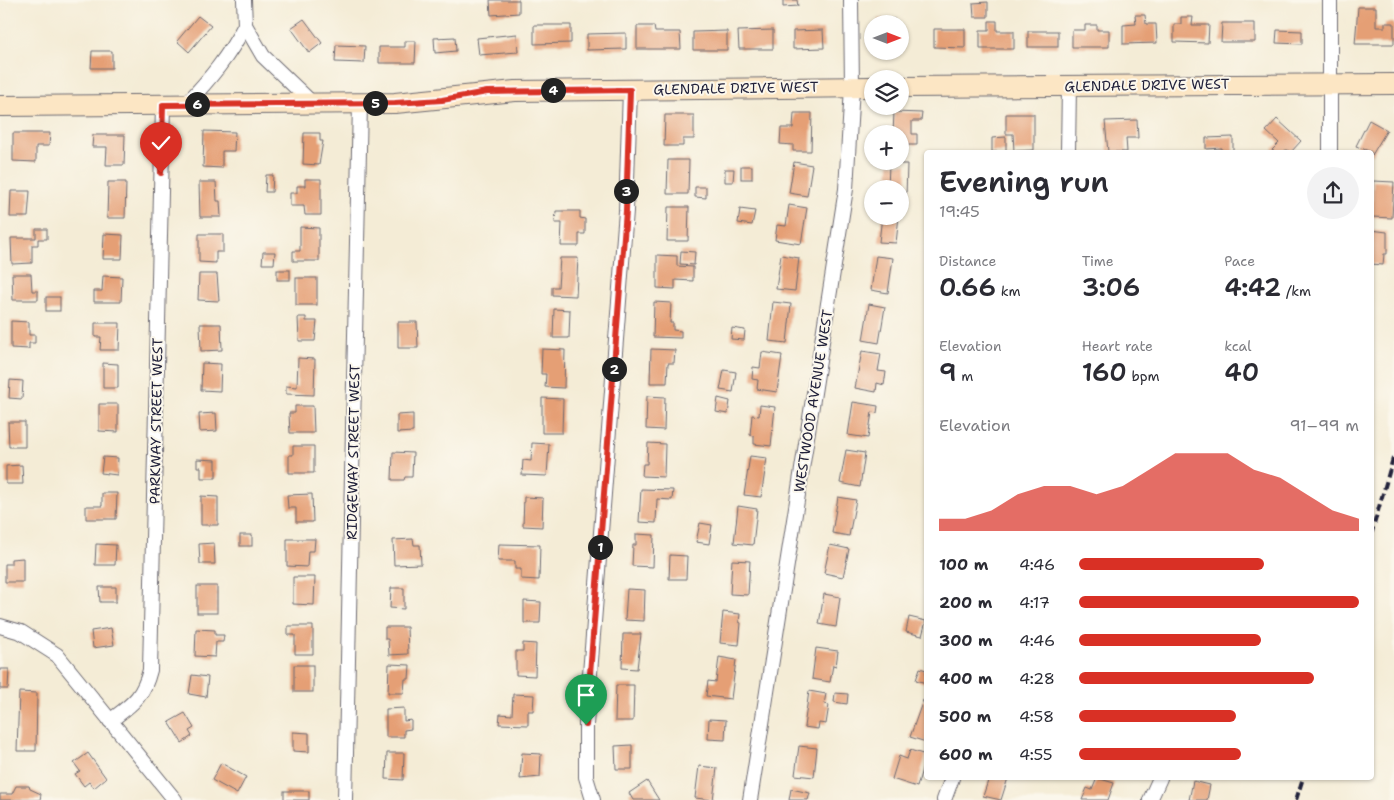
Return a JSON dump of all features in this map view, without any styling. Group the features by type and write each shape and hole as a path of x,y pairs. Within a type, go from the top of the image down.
{"street":[{"path":"244,0 245,25 263,56 311,102"},
{"name":"WESTWOOD AVENUE WEST","path":"750,800 846,189 852,87 851,0"},
{"path":"1330,0 1330,150"},
{"path":"186,104 232,52 245,25"},
{"name":"GLENDALE DRIVE WEST","path":"909,87 1394,84"},
{"path":"1068,150 1069,86"},
{"name":"GLENDALE DRIVE WEST","path":"0,106 360,103 442,100 487,92 515,91 864,87"},
{"path":"594,800 586,777 586,725 626,211 630,90"},
{"name":"RIDGEWAY STREET WEST","path":"345,800 360,103"},
{"name":"PARKWAY STREET WEST","path":"110,722 139,699 146,686 150,670 163,105"},
{"path":"0,626 21,632 57,655 175,800"},
{"path":"944,800 951,780"},
{"path":"1150,800 1159,780"}],"building":[{"path":"490,0 519,0 519,13 491,15"},
{"path":"783,0 797,0 798,6 783,7"},
{"path":"988,2 988,17 974,17 973,3"},
{"path":"1358,7 1376,7 1376,27 1385,27 1385,23 1394,23 1394,44 1355,44"},
{"path":"1135,15 1145,15 1146,24 1156,24 1157,43 1123,44 1123,25 1136,24"},
{"path":"198,16 211,26 189,52 177,41"},
{"path":"1181,17 1193,17 1192,25 1209,25 1208,43 1174,42 1174,24 1181,24"},
{"path":"304,19 322,43 309,53 291,28"},
{"path":"989,21 997,21 997,31 1014,31 1014,49 980,49 980,30 989,30"},
{"path":"1222,23 1255,23 1255,42 1221,42"},
{"path":"534,25 571,25 571,43 534,44"},
{"path":"1085,25 1097,25 1097,30 1109,30 1109,47 1072,47 1072,30 1085,30"},
{"path":"637,26 654,26 655,32 680,32 681,49 637,49"},
{"path":"934,29 965,29 965,48 934,47"},
{"path":"773,30 773,49 739,49 738,31"},
{"path":"823,30 824,48 793,49 793,31"},
{"path":"1277,30 1302,31 1302,44 1276,43"},
{"path":"727,31 727,50 693,50 693,32"},
{"path":"1028,31 1058,31 1058,47 1028,47"},
{"path":"626,33 626,49 587,50 587,34"},
{"path":"517,34 518,52 479,55 477,38"},
{"path":"455,37 456,51 435,53 434,38"},
{"path":"405,41 416,41 415,63 379,63 379,47 405,47"},
{"path":"336,45 365,46 364,63 335,62"},
{"path":"92,51 112,51 112,68 91,68"},
{"path":"794,113 812,113 811,151 793,151 793,145 780,144 781,128 793,128"},
{"path":"922,113 921,121 912,121 912,134 917,134 917,145 909,145 909,125 893,125 894,115"},
{"path":"1006,114 1034,114 1034,150 1014,150 1013,134 1006,134"},
{"path":"665,115 694,115 694,139 683,139 683,146 664,146"},
{"path":"1277,119 1301,141 1293,150 1272,150 1279,143 1266,131"},
{"path":"1137,120 1138,138 1126,138 1127,150 1108,150 1105,121"},
{"path":"1369,120 1387,130 1374,152 1374,150 1366,150 1356,146"},
{"path":"204,131 235,132 234,151 222,151 222,168 203,167"},
{"path":"13,133 50,133 49,146 36,146 36,162 13,161"},
{"path":"304,133 320,133 320,141 323,141 319,165 303,164"},
{"path":"93,135 125,135 124,165 106,165 107,147 92,147"},
{"path":"1006,137 1006,150 992,150 992,138"},
{"path":"1233,137 1233,150 1222,150 1222,148 1206,149 1206,138"},
{"path":"668,160 689,160 688,194 667,194"},
{"path":"794,162 812,165 807,196 789,193"},
{"path":"741,166 752,166 752,179 741,179"},
{"path":"725,169 734,169 733,182 725,182"},
{"path":"889,170 907,170 907,180 888,180"},
{"path":"266,175 273,175 272,192 265,192"},
{"path":"305,179 321,179 321,215 305,215 304,206 290,206 290,193 297,193 297,186 305,186"},
{"path":"1374,181 1394,182 1392,218 1374,217"},
{"path":"108,182 126,182 125,218 107,218"},
{"path":"199,182 216,182 217,201 220,201 221,217 200,217"},
{"path":"695,187 706,187 706,198 695,197"},
{"path":"11,191 30,191 28,217 10,217"},
{"path":"789,205 807,208 801,244 775,240 777,225 786,226"},
{"path":"668,207 689,207 688,241 667,241"},
{"path":"740,209 755,211 752,225 738,223"},
{"path":"556,211 580,211 580,218 585,219 585,234 579,234 579,246 561,246 562,223 555,223"},
{"path":"881,225 898,225 896,243 879,242"},
{"path":"300,227 319,228 319,261 293,261 293,251 300,251"},
{"path":"36,229 47,229 47,239 38,239 38,245 32,245 32,263 12,264 11,238 36,238"},
{"path":"1374,230 1387,232 1387,254 1384,254 1383,265 1374,264"},
{"path":"104,234 123,235 122,259 103,259"},
{"path":"199,234 223,234 223,252 216,252 216,263 199,262"},
{"path":"681,251 695,252 694,265 680,264"},
{"path":"263,252 275,252 274,264 262,264"},
{"path":"657,255 677,256 677,266 693,267 693,281 675,280 675,289 657,288"},
{"path":"781,255 799,258 795,291 776,289"},
{"path":"876,256 893,258 888,293 871,290"},
{"path":"560,258 578,258 576,296 552,295 552,287 558,287"},
{"path":"277,270 290,270 290,280 277,280"},
{"path":"12,274 31,274 32,291 38,291 38,300 13,300"},
{"path":"199,274 217,274 219,301 198,300"},
{"path":"103,276 122,277 121,302 94,302 94,291 102,291"},
{"path":"296,278 317,278 317,305 296,305"},
{"path":"46,297 60,297 60,311 46,311"},
{"path":"654,302 671,303 670,323 673,323 673,330 681,331 681,338 653,337"},
{"path":"773,302 791,304 787,343 769,341"},
{"path":"869,304 885,307 879,343 863,340"},
{"path":"554,309 570,310 569,338 553,338"},
{"path":"298,317 306,317 306,321 317,321 315,341 299,341"},
{"path":"11,321 29,322 29,335 35,335 35,343 29,343 29,349 11,348"},
{"path":"398,322 417,322 418,348 398,348"},
{"path":"95,323 120,323 119,350 100,350 101,337 95,337"},
{"path":"200,324 221,324 222,350 201,351"},
{"path":"732,328 745,330 744,340 731,339"},
{"path":"542,349 565,350 564,388 545,387 546,374 541,374"},
{"path":"651,349 675,350 674,363 668,363 667,383 650,383"},
{"path":"862,351 881,354 878,371 886,372 884,385 877,383 876,392 855,388"},
{"path":"762,352 782,355 777,392 757,389 758,380 752,379 753,367 760,368"},
{"path":"298,358 315,359 314,395 286,394 286,386 297,387"},
{"path":"103,363 118,364 118,388 103,388"},
{"path":"202,363 221,364 220,391 201,390"},
{"path":"724,370 736,372 733,392 720,390"},
{"path":"10,380 23,381 22,399 9,398"},
{"path":"647,396 665,397 664,430 646,429"},
{"path":"542,398 563,399 562,433 542,433"},
{"path":"718,398 730,401 728,414 716,412"},
{"path":"853,402 878,406 877,413 872,412 868,438 848,435"},
{"path":"99,404 118,404 118,432 99,431"},
{"path":"760,405 775,407 771,446 754,444 754,436 750,435 752,415 759,416"},
{"path":"295,406 313,406 314,433 290,433 289,413 295,413"},
{"path":"216,413 217,431 200,432 199,414"},
{"path":"413,414 413,432 397,433 397,415"},
{"path":"8,422 25,422 25,447 9,447"},
{"path":"532,443 549,444 547,476 522,475 523,460 531,461"},
{"path":"648,443 665,444 664,477 642,476 643,464 647,464"},
{"path":"293,446 314,446 314,473 289,473 289,455 293,455"},
{"path":"846,450 865,453 860,487 840,483"},
{"path":"393,452 413,453 412,477 405,477 404,480 392,480"},
{"path":"750,456 767,458 761,497 744,495"},
{"path":"103,457 118,458 117,475 101,473"},
{"path":"197,459 216,460 216,478 201,478 201,467 197,467"},
{"path":"22,465 23,484 6,484 6,466"},
{"path":"641,489 673,490 672,500 657,499 656,523 639,522"},
{"path":"102,493 117,493 116,519 86,519 86,506 102,506"},
{"path":"312,494 313,522 296,522 296,508 288,508 287,495"},
{"path":"201,496 218,497 218,525 201,525"},
{"path":"524,497 543,498 542,527 523,526"},
{"path":"838,497 856,500 849,536 832,533"},
{"path":"738,506 757,509 753,545 734,543"},
{"path":"700,523 712,525 709,544 696,542"},
{"path":"636,534 654,535 653,567 632,566 633,545 636,545"},
{"path":"240,535 252,535 252,546 240,546"},
{"path":"287,539 315,539 314,551 308,551 307,567 287,566"},
{"path":"413,539 414,545 420,545 421,564 394,565 393,540"},
{"path":"214,543 215,564 200,564 199,544"},
{"path":"96,544 116,545 115,565 95,565"},
{"path":"499,544 540,545 539,580 521,579 521,569 515,569 515,561 498,561"},
{"path":"830,545 849,549 843,577 824,573"},
{"path":"670,555 687,556 686,579 669,579"},
{"path":"23,558 23,582 5,582 5,564 11,564 11,559"},
{"path":"732,560 750,561 748,595 730,594"},
{"path":"293,577 315,577 314,605 293,604"},
{"path":"197,586 217,586 217,613 197,613"},
{"path":"99,587 116,587 116,602 100,602"},
{"path":"391,588 404,588 404,609 390,608"},
{"path":"627,589 645,590 644,621 625,620"},
{"path":"824,594 840,597 836,627 819,624"},
{"path":"524,601 541,602 540,623 524,623"},
{"path":"723,612 740,614 739,645 720,643"},
{"path":"909,617 924,621 922,636 906,632"},
{"path":"288,626 313,626 313,654 295,654 295,635 288,635"},
{"path":"385,627 407,627 408,654 389,655 388,639 385,639"},
{"path":"111,628 114,645 93,648 91,631"},
{"path":"196,629 215,630 215,635 224,635 223,642 216,642 215,657 195,656"},
{"path":"623,634 641,634 637,669 622,668"},
{"path":"523,643 536,644 535,676 516,675 516,651 523,651"},
{"path":"816,648 838,651 836,666 833,665 830,682 812,679"},
{"path":"719,657 736,660 731,699 706,696 708,681 716,682"},
{"path":"389,664 410,665 409,679 405,679 404,693 388,693"},
{"path":"294,665 313,665 313,692 294,692"},
{"path":"920,668 924,669 924,682 916,680"},
{"path":"0,669 9,669 8,689 0,689"},
{"path":"192,675 208,677 206,697 189,694"},
{"path":"616,685 634,685 633,721 615,721"},
{"path":"809,691 826,694 824,704 829,705 826,724 819,723 818,729 804,727"},
{"path":"19,692 37,693 36,751 17,751"},
{"path":"835,693 848,694 847,704 834,702"},
{"path":"513,694 534,695 533,711 528,711 528,725 499,724 500,714 512,715"},
{"path":"923,700 924,700 924,741 910,737"},
{"path":"404,708 404,721 411,720 411,729 404,730 404,737 386,737 386,709"},
{"path":"185,713 194,728 189,731 192,736 182,743 169,722"},
{"path":"709,719 726,720 725,740 708,739"},
{"path":"293,732 309,733 309,752 293,751"},
{"path":"632,745 632,769 616,769 615,746"},
{"path":"799,746 817,748 814,777 795,775"},
{"path":"910,750 924,754 924,762 917,787 892,779 899,756 907,759"},
{"path":"88,753 106,778 94,788 89,782 84,786 75,774 80,771 74,763"},
{"path":"387,753 404,753 403,780 386,779"},
{"path":"522,753 541,754 540,777 520,779"},
{"path":"221,763 246,777 237,794 212,780"},
{"path":"699,766 717,768 713,800 695,798"},
{"path":"988,780 1007,780 1001,800 983,796"},
{"path":"1096,780 1114,783 1108,800 1082,800 1087,788 1092,790"},
{"path":"647,781 659,800 633,800 629,793"},
{"path":"1193,781 1210,785 1207,800 1189,800"},
{"path":"16,786 29,786 30,789 41,794 40,800 0,800 0,794 12,794"},
{"path":"791,789 810,793 808,800 789,800"},
{"path":"284,791 309,791 309,800 284,800"}],"railway":[{"path":"1374,525 1394,455"},
{"path":"1296,800 1302,780"}],"route":[{"path":"161,173 163,105 311,102 395,103 442,100 487,92 630,90 626,211 586,725"}]}
